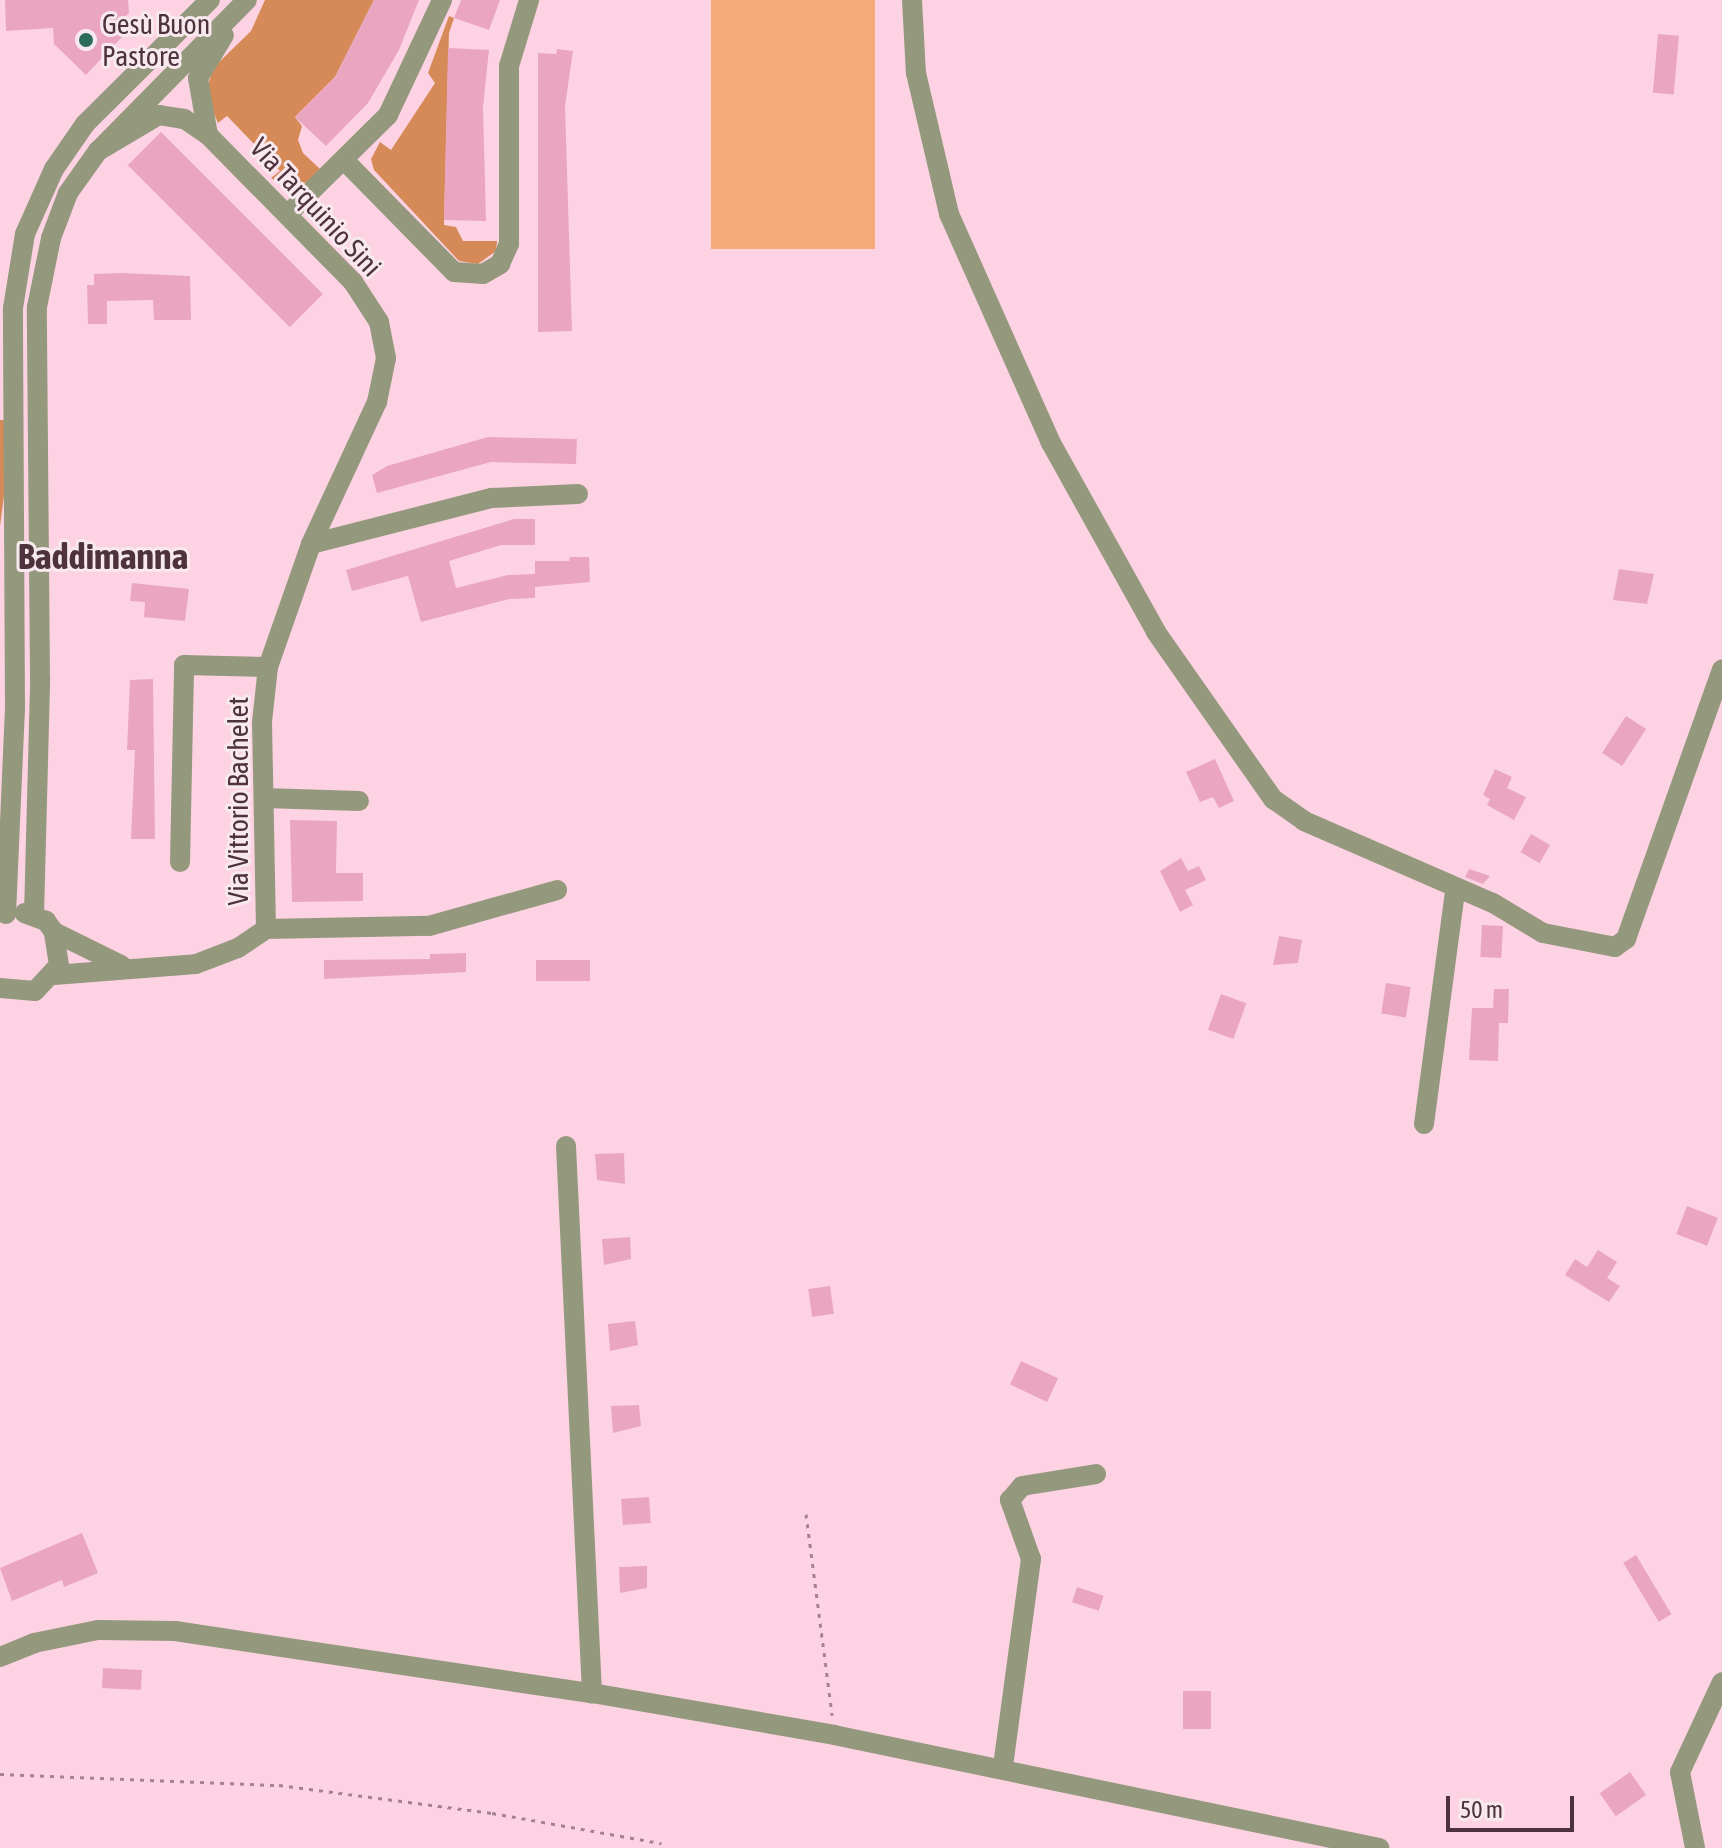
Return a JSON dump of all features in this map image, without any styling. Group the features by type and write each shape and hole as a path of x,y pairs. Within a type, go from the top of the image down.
{"street":[{"path":"210,0 85,124 54,169 25,234 13,308 7,421 15,709 3,916 34,915 40,678 37,307 51,238 68,193 98,151 242,7"},
{"path":"288,214 388,115 442,0"},
{"path":"344,160 454,272 483,274 500,264 509,244 509,66 529,0"},
{"path":"912,0 916,73 949,214 1051,443 1156,632 1273,799 1304,821 1455,891 1493,903 1543,933 1615,947 1626,939 1722,670"},
{"name":"Via Tarquinio Sini","path":"208,135 198,78 242,7"},
{"name":"Via Tarquinio Sini","path":"98,151 159,115 184,119 208,135 288,214 353,282 379,322 386,358 377,402 311,544"},
{"path":"311,544 492,498 578,494"},
{"name":"Via Vittorio Bachelet","path":"0,988 35,991 54,975 125,967 196,964 238,948 266,929 262,722 268,667 311,544"},
{"name":"Via Vittorio Bachelet","path":"180,862 184,665 268,667"},
{"path":"264,798 359,801"},
{"path":"266,929 409,929 557,890"},
{"path":"1424,1124 1455,891"},
{"name":"Via Vittorio Bachelet","path":"34,915 54,932 125,967"},
{"path":"54,932 60,954 54,975"},
{"path":"566,1146 592,1693"},
{"path":"1003,1766 1031,1559 1010,1500 1022,1486 1096,1474"},
{"path":"0,1657 34,1643 98,1630 175,1631 592,1693 834,1735 1003,1766 1379,1848"},
{"path":"1695,1848 1680,1772 1722,1682"}],"path":[{"path":"806,1514 834,1735"},
{"path":"0,1774 279,1785 492,1813 661,1843"}],"shaded area":[{"path":"265,0 374,0 335,77 295,117 302,126 298,140 303,153 321,170 294,192 271,178 280,171 227,116 218,123 205,93 214,67 251,31"},
{"path":"711,0 875,0 875,249 711,249"},
{"path":"449,16 454,18 449,33 444,225 456,227 463,241 497,241 496,251 478,264 459,261 374,170 371,159 380,142 391,150 435,83 428,73"},
{"path":"0,420 14,420 0,526"}],"building":[{"name":"Gesù Buon Pastore","path":"5,0 128,0 129,13 122,20 123,36 86,75 54,44 53,28 6,31"},
{"path":"374,0 419,0 399,50 368,103 326,146 295,117 335,77"},
{"path":"461,0 500,0 489,30 454,18"},
{"path":"1658,34 1679,36 1674,95 1653,93"},
{"path":"448,48 489,50 483,107 486,221 444,220"},
{"path":"557,49 573,51 565,106 572,331 538,332 538,53 556,54"},
{"path":"161,132 323,294 290,327 128,165"},
{"path":"94,274 190,276 191,320 154,320 153,300 107,301 107,324 88,324 87,285 94,285"},
{"path":"488,437 577,439 576,464 491,462 377,493 372,475 387,466"},
{"path":"514,519 535,519 535,545 501,545 449,561 456,588 508,575 535,574 535,598 509,599 421,622 408,576 352,591 346,570"},
{"path":"570,557 589,557 590,582 535,587 535,561 569,561"},
{"path":"1619,569 1654,574 1647,604 1613,600"},
{"path":"132,583 189,589 185,621 144,617 145,602 130,601"},
{"path":"153,679 155,839 131,839 135,750 127,750 130,680"},
{"path":"1626,716 1646,729 1622,766 1602,753"},
{"path":"1215,759 1234,801 1219,808 1213,797 1200,802 1186,772"},
{"path":"1495,769 1512,777 1507,788 1526,797 1514,820 1487,805 1490,799 1483,795"},
{"path":"290,820 337,821 336,873 363,873 363,901 292,902"},
{"path":"1531,834 1550,845 1540,863 1520,852"},
{"path":"1181,858 1188,871 1199,866 1206,880 1185,890 1193,905 1180,912 1160,871"},
{"path":"1469,869 1490,876 1483,884 1465,877"},
{"path":"1482,925 1503,926 1501,958 1480,957"},
{"path":"1279,936 1302,940 1298,963 1273,965"},
{"path":"466,953 466,972 324,979 324,960 430,959 430,954"},
{"path":"536,960 590,960 590,981 536,981"},
{"path":"1386,983 1411,987 1406,1018 1381,1014"},
{"path":"1494,989 1509,989 1508,1023 1499,1023 1498,1061 1469,1060 1472,1008 1493,1008"},
{"path":"1221,994 1246,1003 1233,1039 1208,1030"},
{"path":"624,1153 625,1184 597,1180 595,1154"},
{"path":"1687,1206 1718,1218 1707,1246 1676,1234"},
{"path":"630,1237 631,1259 604,1265 602,1239"},
{"path":"1598,1250 1617,1262 1607,1278 1620,1286 1609,1302 1565,1275 1575,1259 1587,1267"},
{"path":"830,1286 834,1314 812,1317 808,1289"},
{"path":"635,1321 638,1345 610,1351 608,1324"},
{"path":"1021,1361 1058,1378 1047,1402 1010,1385"},
{"path":"639,1405 641,1426 613,1433 611,1406"},
{"path":"649,1497 651,1523 623,1525 621,1499"},
{"path":"82,1533 98,1573 64,1587 62,1580 12,1601 0,1568"},
{"path":"1636,1555 1672,1614 1659,1622 1623,1563"},
{"path":"647,1566 647,1588 620,1593 619,1567"},
{"path":"1077,1587 1104,1596 1099,1611 1072,1602"},
{"path":"103,1668 142,1670 141,1690 102,1688"},
{"path":"1183,1691 1211,1691 1211,1729 1183,1729"},
{"path":"1630,1772 1646,1795 1616,1816 1600,1793"}],"place":[{"name":"Gesù Buon Pastore","path":"86,40"}],"district":[{"name":"Baddimanna","path":"103,557"}]}
